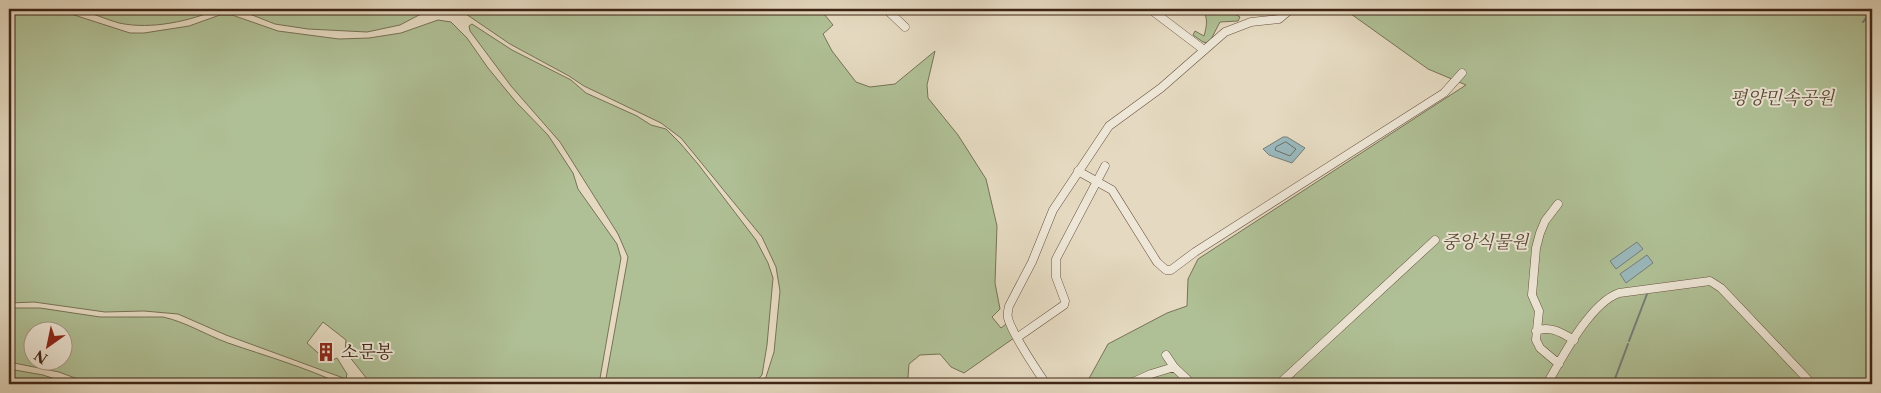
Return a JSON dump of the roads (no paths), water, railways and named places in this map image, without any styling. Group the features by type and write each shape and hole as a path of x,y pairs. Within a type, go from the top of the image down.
{"street":[{"path":"886,9 905,27"},
{"path":"1150,9 1204,50"},
{"path":"1046,384 1008,319 1009,306 1032,262 1053,210 1078,171 1109,126 1161,88 1225,32 1240,25 1264,19 1279,19 1291,9"},
{"path":"1078,171 1112,190 1157,262 1166,270 1171,270 1195,252 1444,92 1462,73"},
{"path":"1018,337 1064,305 1065,301 1056,278 1056,259 1105,166"},
{"path":"1558,204 1545,221 1536,248 1532,295 1539,311 1536,340 1540,348 1559,364"},
{"path":"1279,384 1435,240"},
{"path":"1547,384 1595,310 1612,296 1710,281 1721,288 1812,384"},
{"path":"1536,331 1543,328 1550,329 1574,340"},
{"path":"1166,355 1174,367 1192,384"},
{"path":"1129,384 1151,374 1174,367"}],"water":[{"path":"1283,137 1287,137 1305,148 1292,163 1269,155 1263,149"},
{"path":"1637,242 1643,249 1616,269 1610,261"},
{"path":"1647,255 1653,263 1626,283 1620,274"}],"waterway":[{"path":"1863,22 1872,11"},
{"path":"1629,341 1647,294"},
{"path":"1613,384 1628,344"}],"place":[{"name":"소문봉","path":"326,352"}],"park label":[{"name":"평양민속공원","path":"1782,98"},
{"name":"중앙식물원","path":"1485,242"}]}
